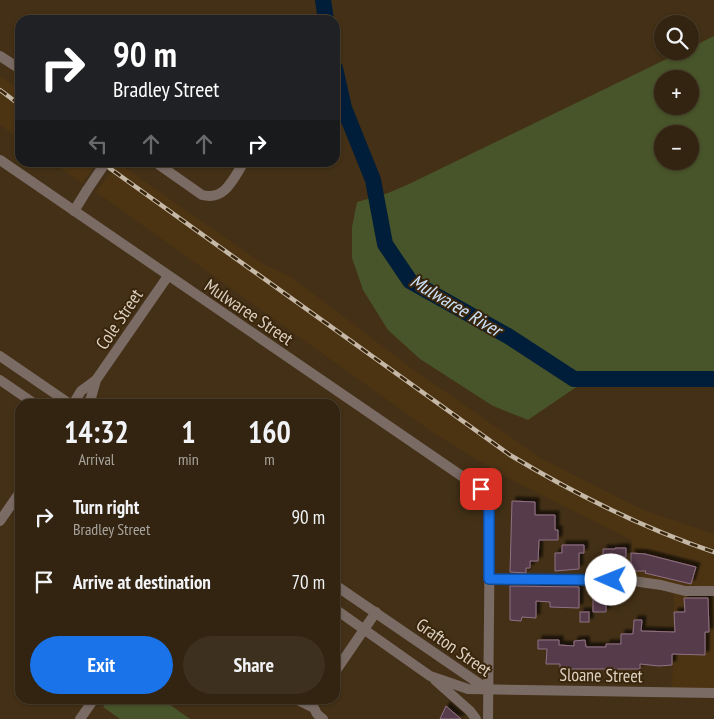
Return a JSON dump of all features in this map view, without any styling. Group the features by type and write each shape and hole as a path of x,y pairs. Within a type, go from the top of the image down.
{"street":[{"path":"0,56 15,66"},
{"name":"Mulwaree Street","path":"0,160 485,492 489,502 489,579"},
{"path":"74,210 103,167"},
{"path":"162,167 202,195 211,197 220,195 227,188 241,167"},
{"name":"Cole Street","path":"75,399 81,391 96,380 168,276"},
{"path":"0,356 64,399"},
{"path":"0,380 27,399"},
{"name":"Cole Street","path":"91,399 96,380"},
{"path":"0,521 15,499"},
{"path":"488,719 489,579 633,581 686,591 714,591"},
{"name":"Grafton Street","path":"340,587 463,674 488,689"},
{"name":"Grafton Street","path":"340,612 430,676 468,689 488,689"},
{"path":"340,665 376,612"},
{"path":"430,676 470,711 476,719"},
{"name":"Sloane Street","path":"488,689 714,693"},
{"path":"80,719 90,704"},
{"path":"315,704 323,719"}],"shaded area":[{"path":"0,76 15,86 15,136 0,125"},
{"path":"59,167 94,167 82,183"},
{"path":"115,167 124,167 263,264 291,277 411,368 542,459 643,510 714,534 714,693 672,692 674,588 633,581 632,540 504,476 432,432 96,192"}],"green space":[{"path":"714,36 714,373 594,375 528,420 493,406 420,359 388,330 363,290 352,258 352,227 357,202 388,193 664,60 699,60 699,44"},
{"path":"105,704 169,704 190,719 120,719 103,707"}],"building":[{"path":"512,501 535,502 535,515 555,515 555,530 558,530 558,540 539,540 538,561 530,561 530,568 526,568 526,573 510,572"},
{"path":"562,545 584,545 584,553 579,553 579,569 555,571 555,553 562,553"},
{"path":"626,548 626,557 615,556 615,572 603,572 603,549"},
{"path":"631,553 645,554 696,567 691,584 645,573 646,571 631,571"},
{"path":"510,586 579,587 579,608 550,607 550,602 536,601 536,618 522,617 521,621 510,620"},
{"path":"593,587 606,588 606,612 593,612"},
{"path":"684,598 708,598 709,632 705,632 705,655 672,654 672,665 640,664 640,669 560,669 560,664 546,664 547,649 538,649 538,640 559,640 559,645 574,646 574,641 585,640 586,647 606,647 606,644 621,644 621,634 633,634 634,620 642,620 641,631 675,632 674,612 685,612"},
{"path":"580,612 589,612 589,622 580,622"},
{"path":"446,706 461,719 440,719"}],"waterway":[{"name":"Mulwaree River","path":"323,0 325,15"},
{"name":"Mulwaree River","path":"340,90 344,108 373,180 385,244 410,281 508,336 574,379 714,379"}],"railway":[{"path":"0,90 15,101"},
{"path":"108,167 510,455 609,509 687,543 714,552"}],"route":[{"path":"481,489 488,497 490,513 489,579 611,580"}]}
